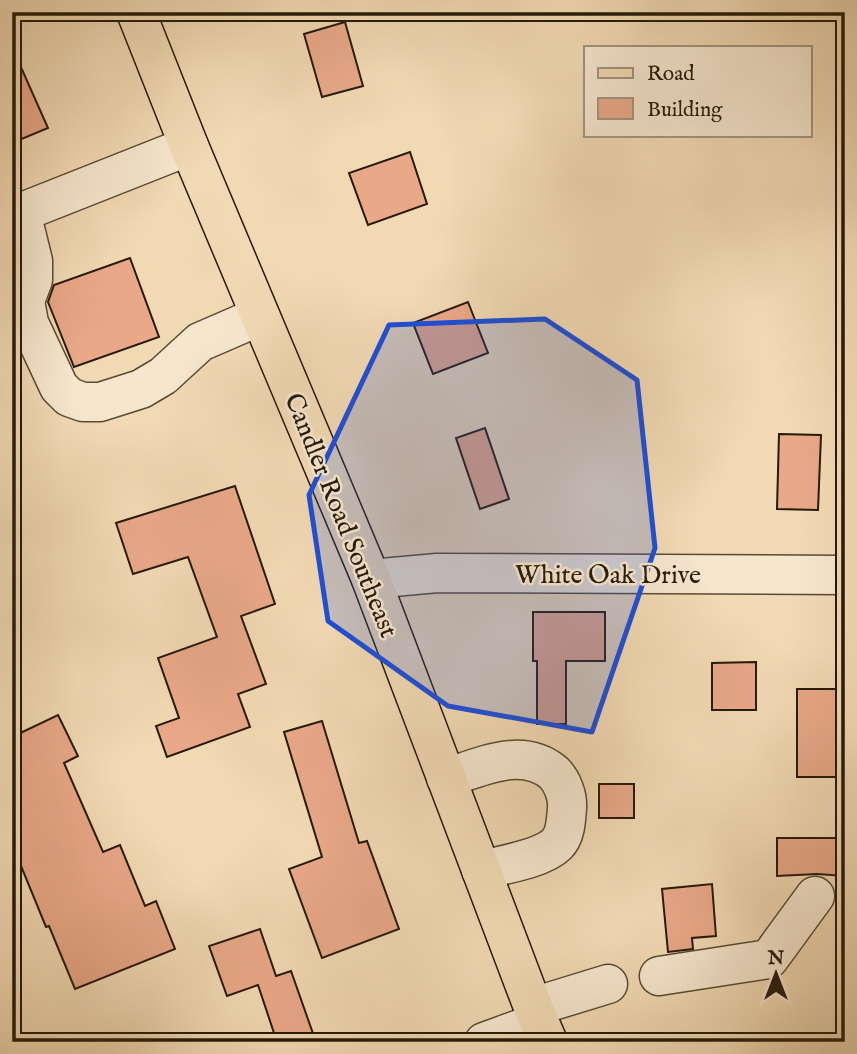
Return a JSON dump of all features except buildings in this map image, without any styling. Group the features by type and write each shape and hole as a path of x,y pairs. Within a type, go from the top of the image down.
{"main road":[{"name":"Candler Road Southeast","path":"136,12 189,146 370,579 540,1024"}],"street":[{"path":"189,146 16,214 33,261 33,280 25,302 29,323 59,387 69,397 83,402 100,402 141,389 163,376 200,342 260,316"},
{"name":"White Oak Drive","path":"370,579 437,573 845,576"},
{"path":"446,778 499,761 525,759 544,765 558,777 567,800 566,827 558,843 535,856 481,870"},
{"path":"659,976 769,959 815,896"},
{"path":"484,1042 540,1024 608,984"}],"highlighted area":[{"path":"545,319 637,380 655,548 592,732 448,706 328,621 309,495 389,325"}]}
